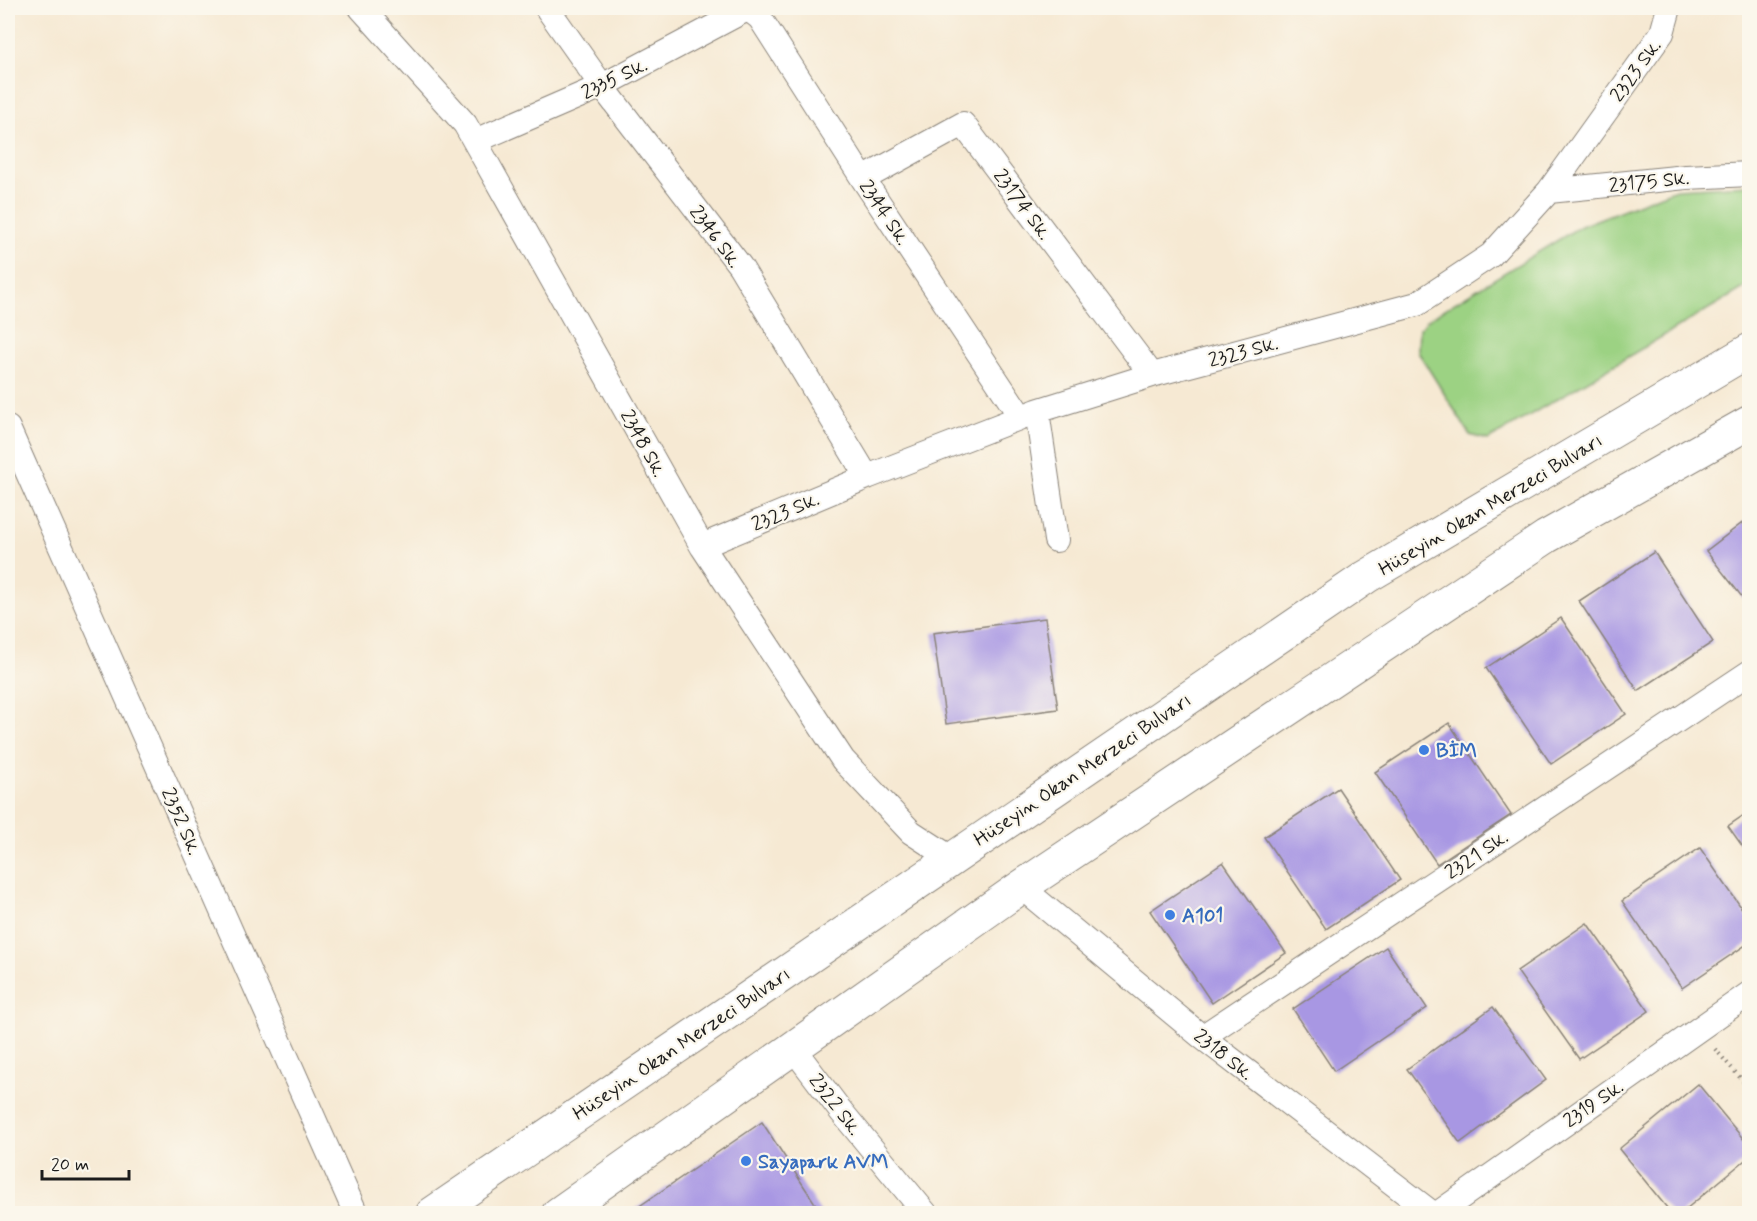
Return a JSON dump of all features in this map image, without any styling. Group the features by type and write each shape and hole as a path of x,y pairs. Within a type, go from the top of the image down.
{"main road":[{"name":"Hüseyin Okan Merzeci Bulvarı","path":"432,1214 1366,577 1749,350"},
{"path":"558,1214 1021,887 1546,537 1749,422"}],"street":[{"name":"2348 Sk.","path":"361,8 465,124 702,546 843,760 911,832 951,858"},
{"name":"2346 Sk.","path":"547,8 602,86 740,266 867,477"},
{"name":"2335 Sk.","path":"475,141 602,86 748,8"},
{"name":"2344 Sk.","path":"748,8 760,18 863,179 1029,414 1056,540"},
{"name":"2323 Sk.","path":"702,546 867,477 1029,414 1152,375 1417,304 1491,255 1549,191 1662,33 1670,8"},
{"name":"23174 Sk.","path":"863,179 963,124 1152,375"},
{"name":"23175 Sk.","path":"1549,191 1686,177 1749,174"},
{"name":"2352 Sk.","path":"8,428 356,1214"},
{"name":"2321 Sk.","path":"1202,1037 1749,672"},
{"name":"2318 Sk.","path":"1021,887 1202,1037 1435,1214"},
{"name":"2319 Sk.","path":"1435,1214 1749,993"},
{"name":"2322 Sk.","path":"793,1048 840,1110 926,1214"}],"path":[{"path":"1698,1029 1749,1089"}],"green space":[{"path":"1749,185 1749,285 1488,440 1470,435 1418,352 1419,329 1430,318 1581,226 1676,189"}],"building":[{"path":"1750,517 1750,607 1706,551"},
{"path":"1654,552 1713,642 1638,691 1579,601"},
{"path":"1045,618 1058,709 946,724 933,633"},
{"path":"1561,618 1626,714 1551,764 1486,668"},
{"path":"1449,723 1511,815 1437,864 1375,772"},
{"path":"1338,788 1400,880 1326,929 1264,837"},
{"path":"1750,811 1750,857 1728,826"},
{"path":"1700,848 1750,920 1750,942 1682,988 1622,901"},
{"path":"1223,862 1286,953 1212,1003 1150,911"},
{"path":"1587,923 1649,1011 1579,1059 1517,971"},
{"path":"1386,947 1427,1008 1334,1071 1293,1009"},
{"path":"1493,1007 1546,1080 1460,1143 1407,1069"},
{"path":"1698,1084 1750,1147 1750,1156 1680,1214 1672,1214 1619,1149"},
{"name":"Sayapark AVM","path":"762,1122 822,1214 628,1214"}],"place":[{"name":"BİM","path":"1424,750"},
{"name":"A101","path":"1170,915"},
{"name":"Sayapark AVM","path":"746,1161"}]}
